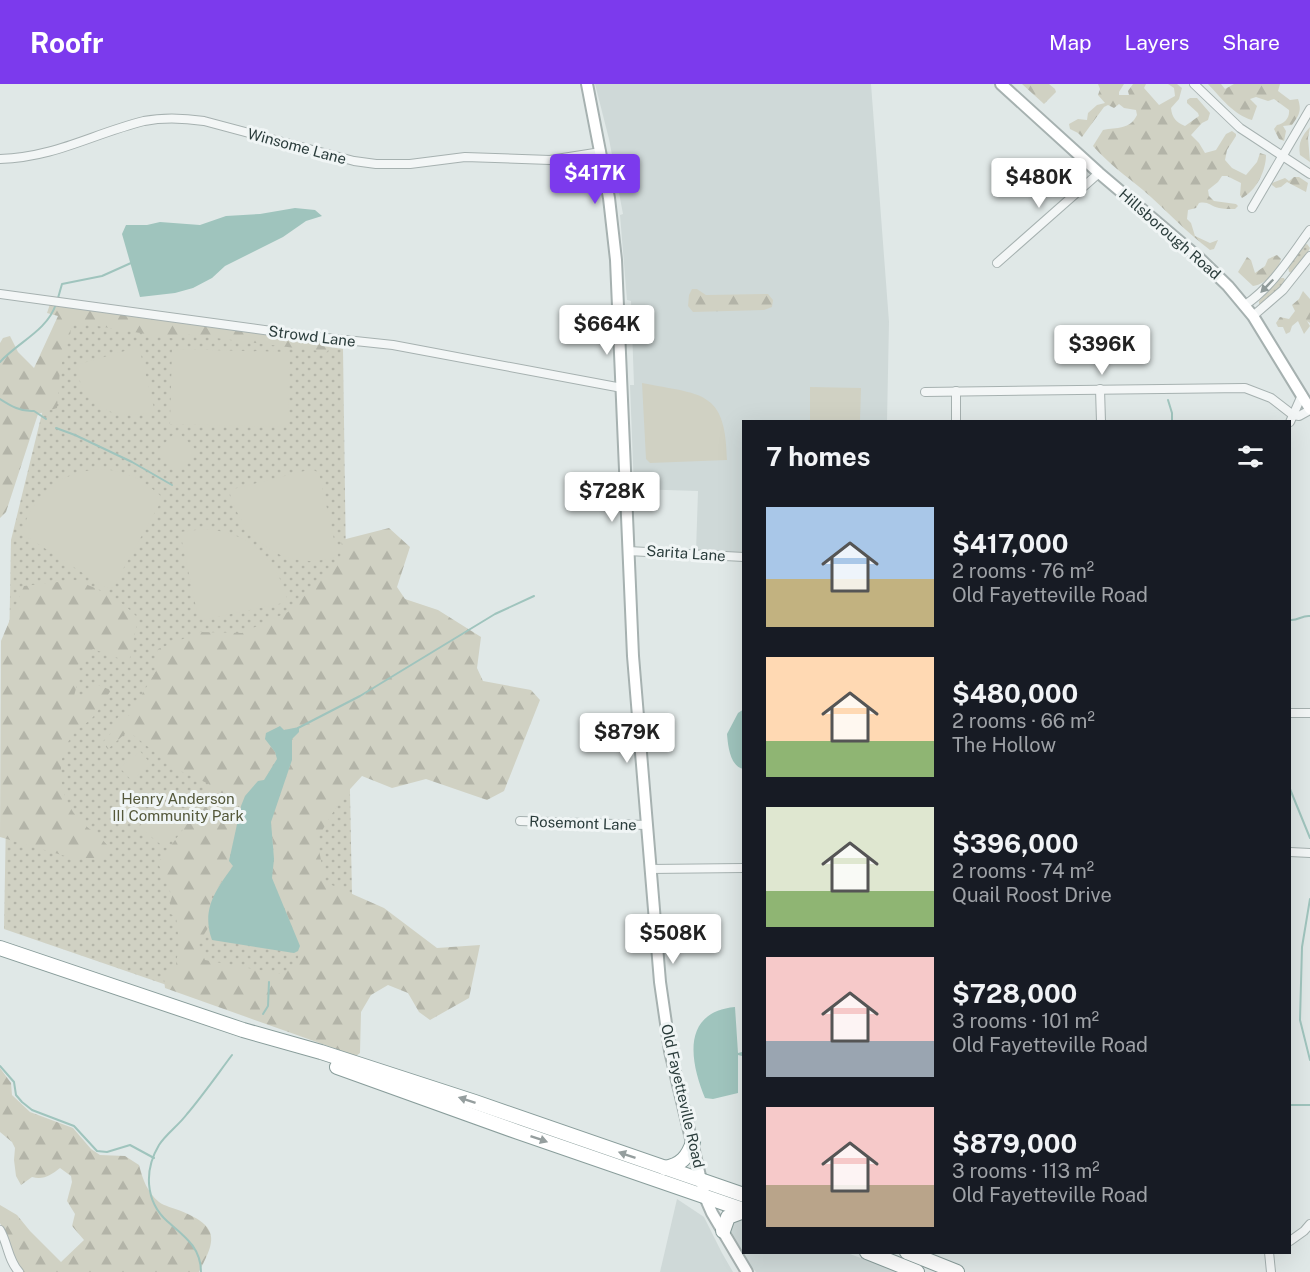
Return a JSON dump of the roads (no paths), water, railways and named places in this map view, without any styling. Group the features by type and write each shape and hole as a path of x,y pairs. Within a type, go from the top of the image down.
{"highway":[{"path":"0,948 243,1030 321,1052 459,1097 742,1194"},
{"path":"243,1030 276,1045 742,1209"},
{"path":"665,1168 682,1162 688,1155 693,1142"},
{"path":"723,1231 728,1217 742,1211"},
{"path":"872,1254 917,1272"},
{"path":"912,1254 957,1272"}],"street":[{"name":"Old Fayetteville Road","path":"587,84 601,152 616,260 633,656 660,982 668,1042 703,1180 705,1197 747,1272"},
{"name":"Hillsborough Road","path":"1001,84 1099,173 1198,257 1245,305 1310,409"},
{"path":"1194,84 1240,128 1310,174"},
{"path":"1252,208 1310,109"},
{"name":"Winsome Lane","path":"0,159 25,158 55,152 144,121 178,117 204,121 344,158 376,164 410,164 465,157 550,160 601,152"},
{"path":"997,263 1099,173"},
{"path":"1245,305 1265,290 1307,239 1310,230"},
{"path":"1253,316 1278,295 1310,256"},
{"path":"1282,269 1293,279"},
{"name":"Strowd Lane","path":"0,294 308,336 393,345 622,388"},
{"path":"925,392 1245,388 1271,398 1291,418"},
{"path":"1100,389 1101,420"},
{"path":"956,391 956,420"},
{"path":"1291,418 1302,395"},
{"path":"1291,418 1310,409"},
{"name":"Sarita Lane","path":"628,551 742,557"},
{"path":"1291,713 1310,713"},
{"name":"Rosemont Lane","path":"520,821 646,825"},
{"path":"1291,852 1310,853"},
{"path":"650,869 742,867"},
{"path":"1291,1240 1310,1224"},
{"path":"0,1230 8,1248 11,1264 19,1272"},
{"path":"1269,1254 1271,1272"}],"waterway":[{"path":"58,298 62,284 102,276 131,263"},
{"path":"0,362 46,322 56,304"},
{"path":"0,399 20,409 34,411 46,419"},
{"path":"1168,400 1172,420"},
{"path":"56,428 132,462 172,485"},
{"path":"298,728 360,696 495,614 534,596"},
{"path":"1291,620 1310,616"},
{"path":"1291,791 1310,838"},
{"path":"1310,899 1302,947 1300,1020 1310,1060"},
{"path":"263,1014 268,1006 269,982"},
{"path":"201,1272 195,1249 167,1221 154,1204 149,1175 159,1145 193,1107 232,1055"},
{"path":"0,1066 14,1082 16,1095 22,1102 32,1110 74,1126 97,1151 107,1152 130,1145 154,1158"},
{"path":"1291,1105 1310,1105"}],"park label":[{"name":"Henry Anderson III Community Park","path":"178,806"}]}
